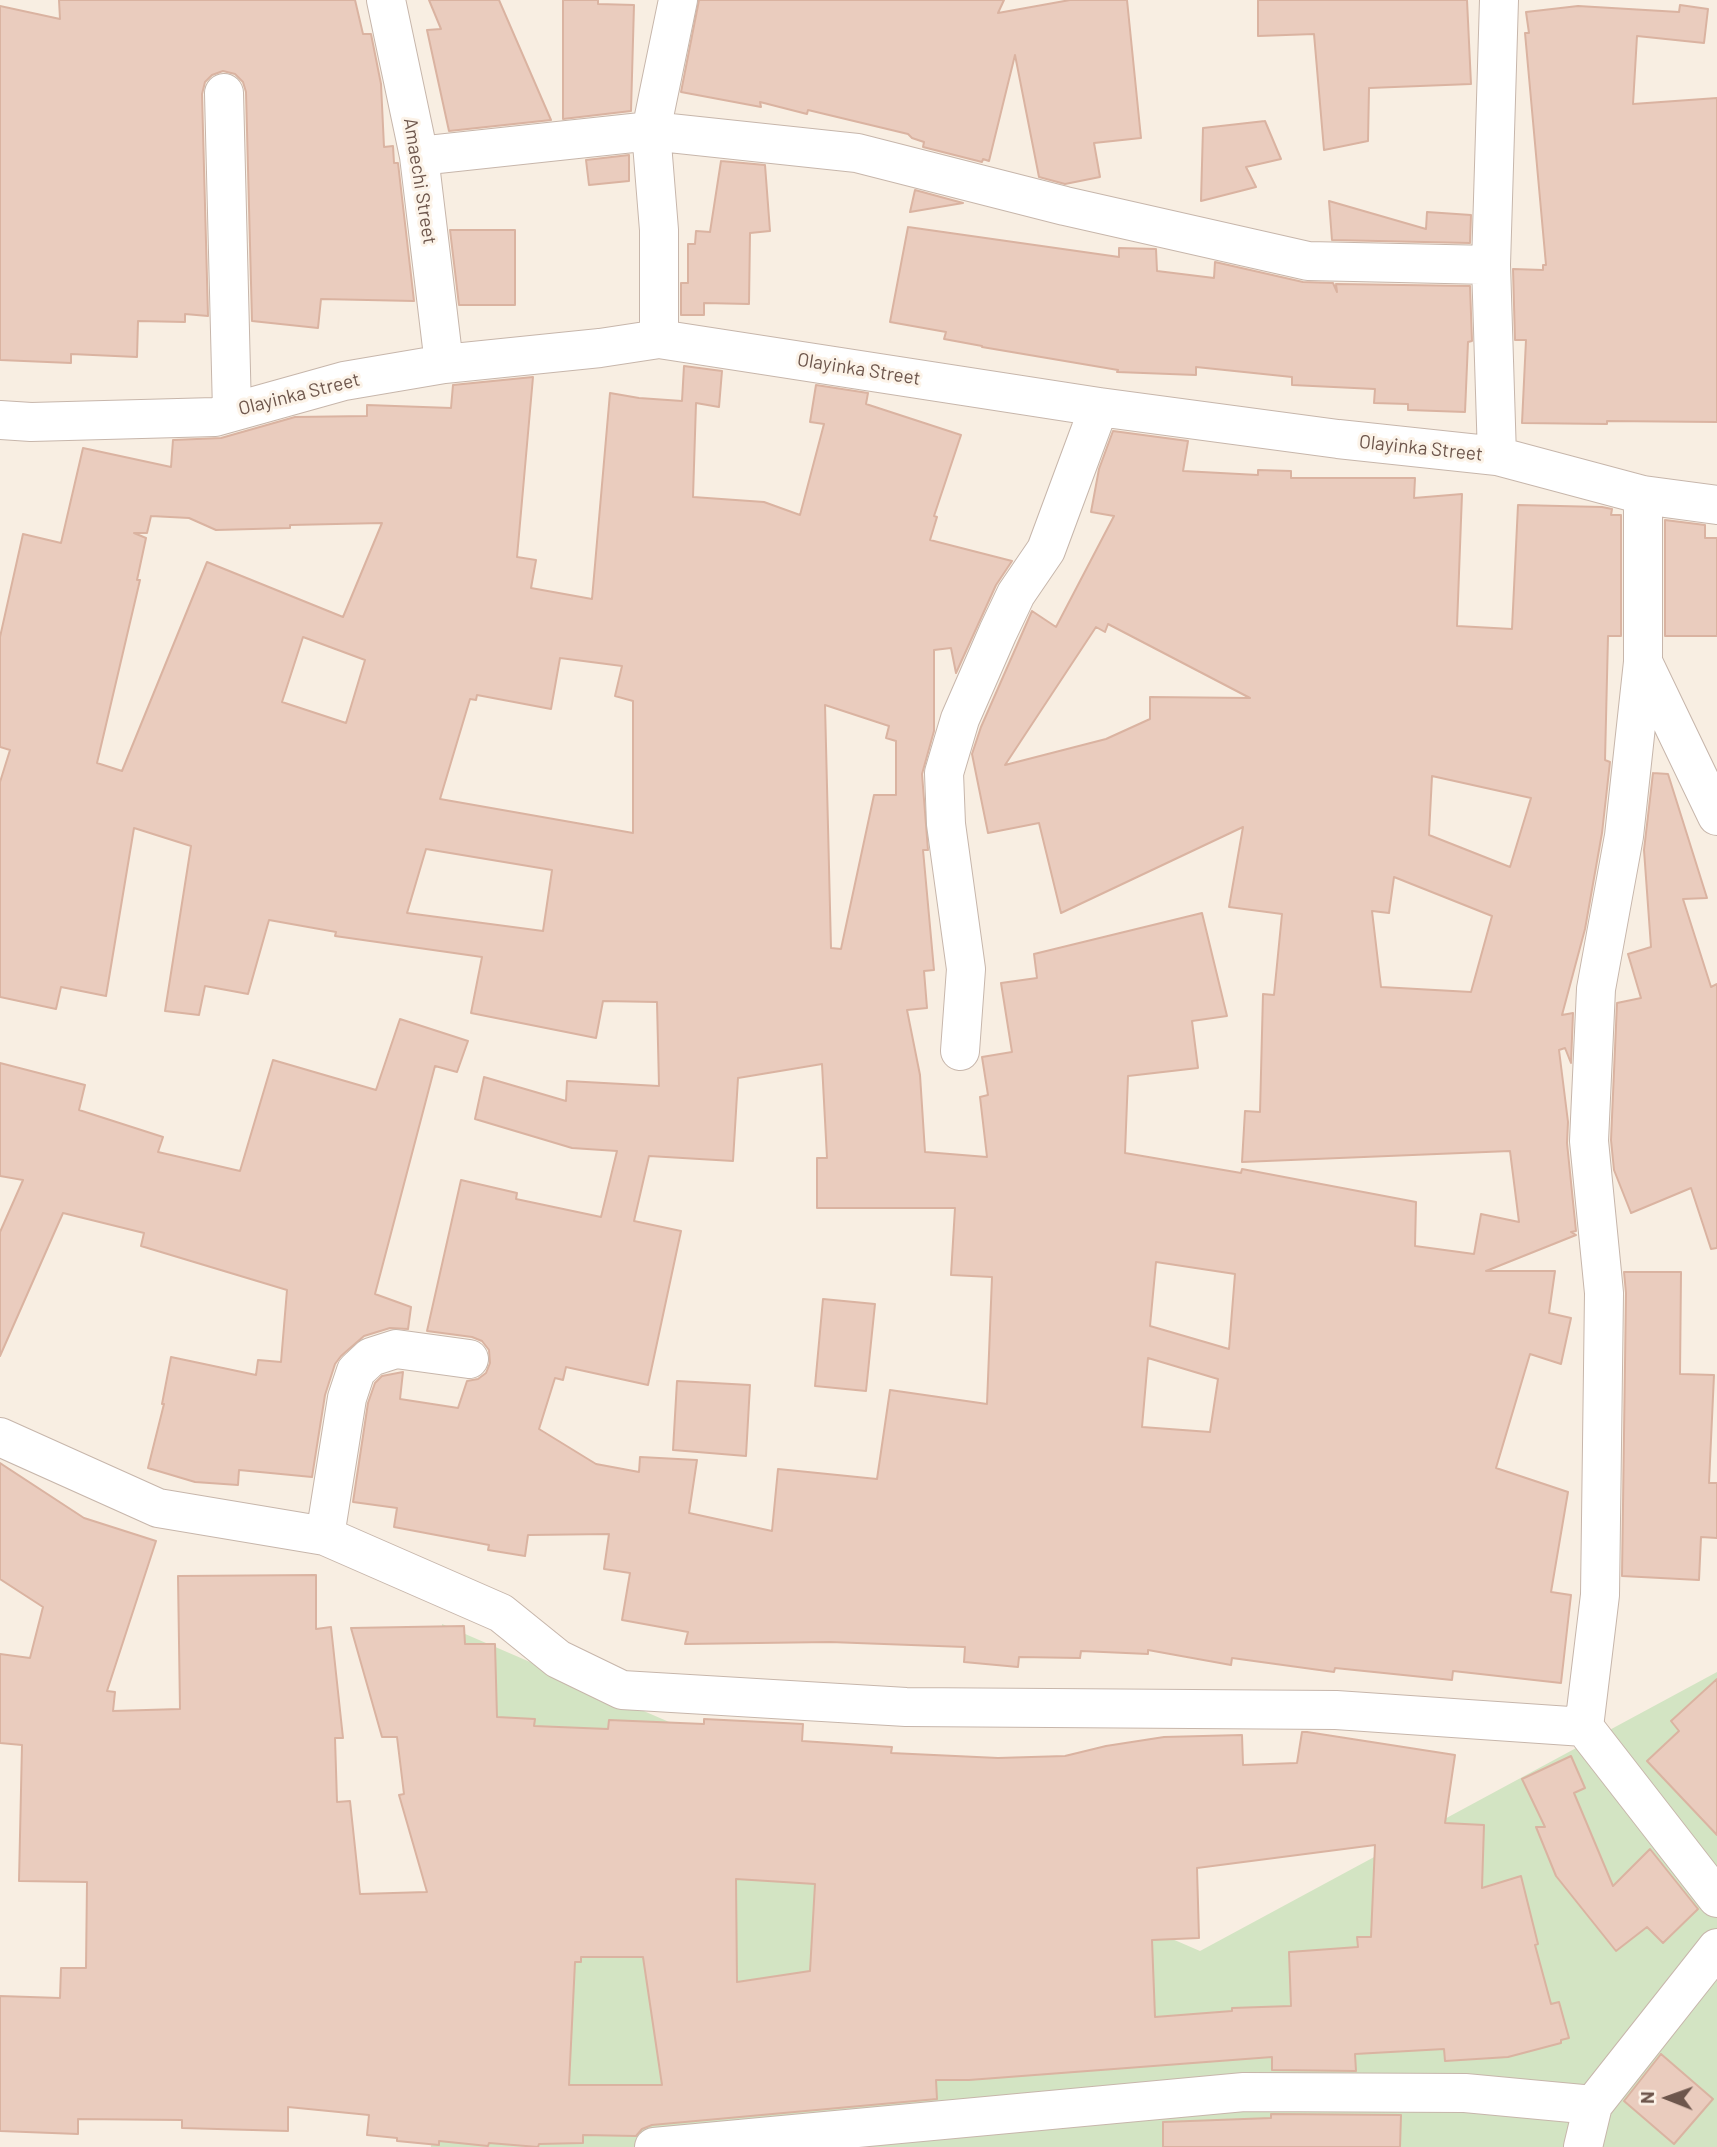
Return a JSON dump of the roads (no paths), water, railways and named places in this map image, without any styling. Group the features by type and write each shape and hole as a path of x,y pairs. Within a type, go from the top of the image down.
{"street":[{"name":"Amaechi Street","path":"386,0 419,156 444,364"},
{"path":"659,339 659,230 651,131 677,0"},
{"path":"1497,456 1492,265 1499,0"},
{"path":"224,93 224,414"},
{"path":"419,156 651,131 857,153 1065,206 1308,261 1492,265"},
{"name":"Olayinka Street","path":"15,421 224,414 344,381 444,364 600,348 659,339 1099,407 1338,439 1497,456 1643,495 1717,505"},
{"path":"960,1051 966,969 946,824 944,773 960,719 998,632 1016,594 1046,550 1099,407"},
{"path":"1643,495 1643,662 1624,836 1596,989 1589,1141 1604,1293 1600,1595 1584,1727 1717,1898"},
{"path":"1643,662 1717,816"},
{"path":"325,1536 347,1398 356,1371 372,1357 396,1349 468,1359"},
{"path":"0,1437 158,1508 325,1536 501,1614 558,1660 622,1690 906,1707 1336,1710 1584,1727"},
{"path":"1583,2147 1593,2105 1717,1948"},
{"path":"654,2147 1244,2092 1465,2093 1593,2105"}]}
